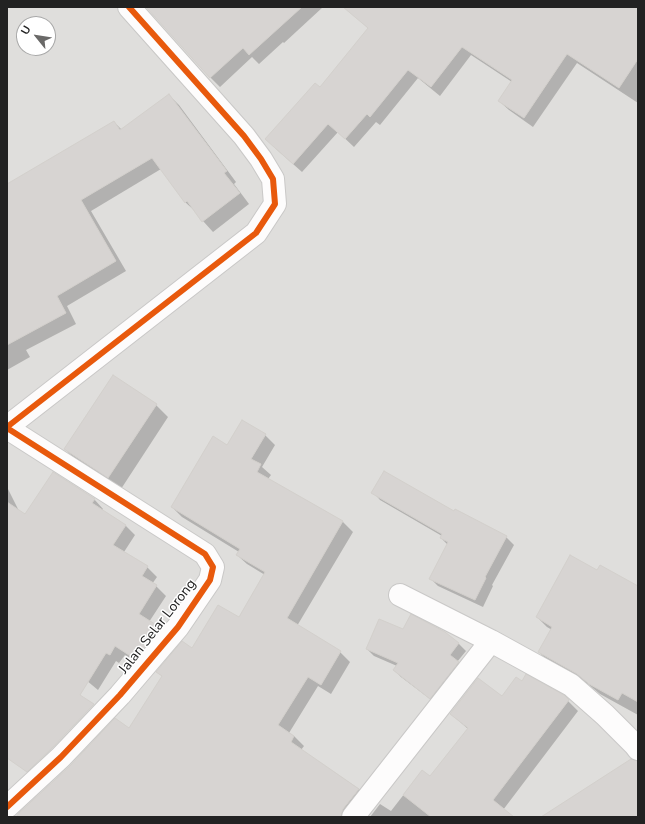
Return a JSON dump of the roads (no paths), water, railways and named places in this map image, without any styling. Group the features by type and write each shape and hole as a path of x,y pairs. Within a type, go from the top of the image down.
{"street":[{"path":"7,428 256,233 275,204 273,179 261,159 244,136 129,7"},
{"name":"Jalan Selar Lorong","path":"7,428 205,554 213,567 210,580 178,627 120,695 61,757 7,807"},
{"path":"400,595 491,641 571,685 605,715 635,744 638,749"},
{"path":"353,817 491,641"}]}
